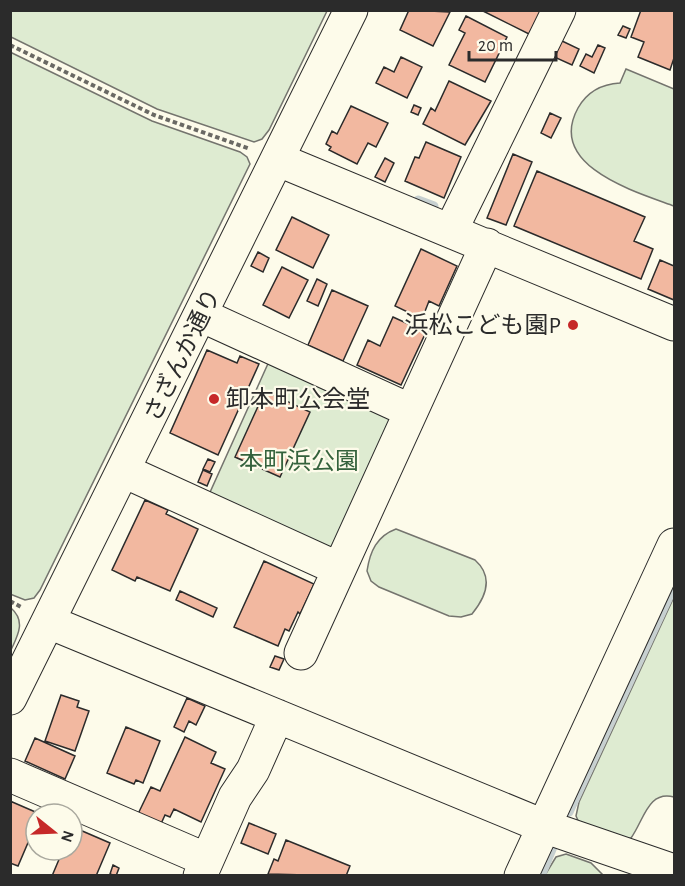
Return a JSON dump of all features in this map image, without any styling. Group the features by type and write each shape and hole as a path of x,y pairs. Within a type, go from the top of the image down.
{"street":[{"name":"さざんか通り","path":"10,698 279,160 351,10"},
{"path":"452,230 559,10"},
{"path":"279,160 675,324"},
{"path":"301,653 487,245"},
{"path":"201,315 411,411"},
{"path":"124,471 339,569"},
{"path":"521,876 675,545"},
{"path":"48,622 543,826 675,872"},
{"path":"10,775 203,868 235,797 253,770 277,716"}],"path":[{"path":"10,45 154,115 279,160"}],"green space":[{"path":"10,11 327,11 269,130 262,139 254,142 157,109 11,37"},
{"path":"10,52 152,121 240,152 247,157 250,164 40,590 34,598 25,600 10,594"},
{"path":"626,69 674,89 674,206 638,193 600,174 584,161 574,146 571,128 582,102 596,90 620,83"},
{"name":"本町浜公園","path":"271,357 386,409 391,424 336,546 321,551 207,499"},
{"path":"396,529 475,560 485,573 486,587 481,601 472,614 461,617 449,616 379,587 371,581 367,571 372,551 379,540"},
{"path":"674,597 674,797 665,796 652,802 631,838 620,841 581,827 576,816 579,802"},
{"path":"11,608 18,618 19,628 11,650"},
{"path":"566,854 591,863 603,875 545,875 556,857"}],"building":[{"path":"409,10 450,12 433,46 400,30"},
{"path":"481,10 540,10 541,11 529,34"},
{"path":"641,10 674,10 674,58 670,70 638,57 644,42 631,37"},
{"path":"466,16 507,37 485,82 449,65 465,33 459,30"},
{"path":"623,26 630,29 626,38 618,35"},
{"path":"560,40 579,49 572,65 552,56"},
{"path":"598,45 605,48 594,73 580,66 586,54 592,57"},
{"path":"401,57 422,67 407,98 376,83 384,67 394,72"},
{"path":"449,81 491,101 465,145 423,124 431,108 435,111"},
{"path":"414,105 421,108 418,115 411,112"},
{"path":"351,106 388,123 376,147 368,143 357,164 329,150 331,147 326,144 332,131 337,134"},
{"path":"550,113 561,118 551,138 541,133"},
{"path":"426,142 461,157 444,198 405,181 415,157 419,158"},
{"path":"513,154 532,162 506,225 487,218"},
{"path":"385,158 394,163 385,182 375,177"},
{"path":"537,171 645,217 634,241 653,249 641,279 514,226"},
{"path":"292,217 329,235 313,268 276,250"},
{"path":"421,249 457,266 439,306 429,301 422,319 395,306"},
{"path":"258,252 269,258 263,272 251,266"},
{"path":"660,260 674,266 674,300 648,289"},
{"path":"282,267 308,280 289,318 263,305"},
{"path":"317,279 327,284 318,306 307,301"},
{"path":"332,290 368,306 343,361 308,345"},
{"path":"393,317 426,332 401,385 357,365 368,340 380,346"},
{"name":"卸本町公会堂","path":"207,350 237,363 240,356 259,364 218,455 170,433"},
{"path":"265,391 310,412 280,477 235,457"},
{"path":"208,459 215,462 210,472 203,469"},
{"path":"203,470 212,474 207,486 198,482"},
{"path":"145,500 168,510 166,514 198,529 170,591 137,577 135,581 112,570"},
{"path":"264,561 314,584 300,614 298,612 289,631 285,629 278,646 234,627"},
{"path":"180,591 217,608 213,617 176,600"},
{"path":"275,656 284,659 279,670 270,667"},
{"path":"61,695 79,701 77,707 89,711 75,751 45,741"},
{"path":"187,698 205,706 196,725 189,721 184,732 174,727"},
{"path":"126,727 160,741 143,783 136,780 134,784 107,773"},
{"path":"185,737 216,752 211,763 225,769 201,822 174,809 170,817 165,815 160,826 137,816 151,787 160,791"},
{"path":"35,738 75,756 65,779 25,761"},
{"path":"10,801 24,807 24,852 18,866 10,863"},
{"path":"249,823 276,834 268,854 241,843"},
{"path":"84,832 110,843 96,876 52,876 58,862 84,862"},
{"path":"286,840 350,866 346,876 268,874 274,859 278,861"},
{"path":"113,865 119,868 116,876 110,874"}],"waterway":[{"path":"418,200 434,206"},
{"path":"569,812 674,586"},
{"path":"541,876 555,842"}],"place":[{"name":"浜松こども園P","path":"573,325"},
{"name":"卸本町公会堂","path":"214,399"}]}
